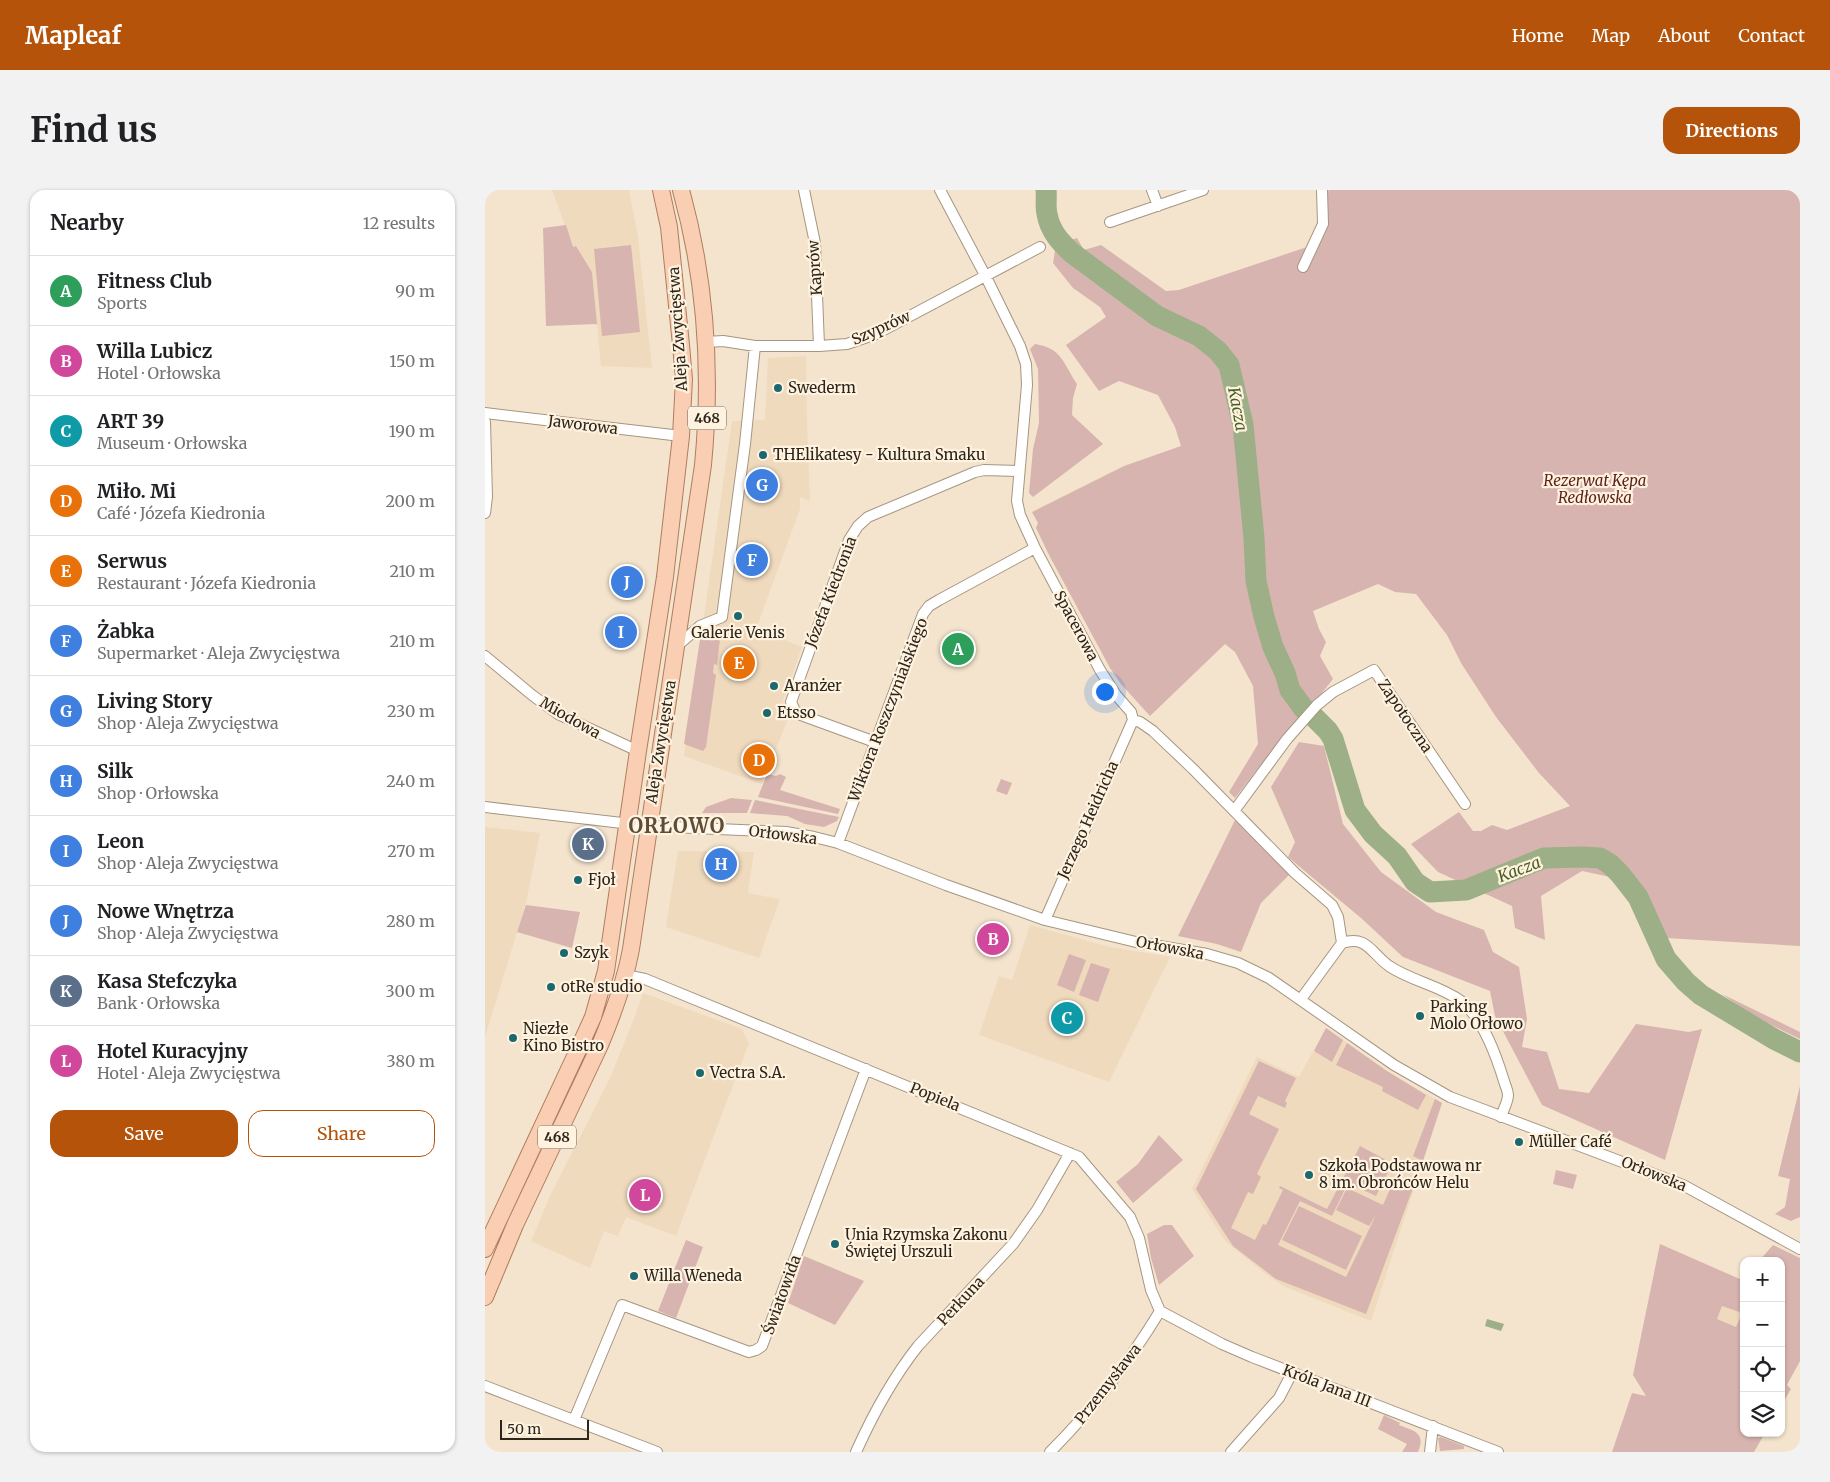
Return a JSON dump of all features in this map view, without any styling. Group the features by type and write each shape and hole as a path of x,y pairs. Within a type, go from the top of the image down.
{"main road":[{"name":"Aleja Zwycięstwa","path":"485,1249 593,1017 606,972 665,577 681,436 684,379 669,227 661,190"},
{"name":"Aleja Zwycięstwa","path":"485,1297 515,1225 600,1045 612,1017 625,975 643,871 648,826 677,646 703,465 708,390 703,295 692,230 681,190"}],"street":[{"name":"Kaprów","path":"803,190 815,244 819,346"},
{"name":"Spacerowa","path":"940,190 1020,346 1026,364 1027,385 1018,472 1017,501 1020,514 1035,548 1100,670 1131,712 1133,720 1140,722 1153,731 1295,874 1331,905 1338,917 1342,943"},
{"path":"1152,190 1158,206"},
{"path":"1110,222 1203,190"},
{"path":"1303,267 1323,224 1322,190"},
{"name":"Szyprów","path":"706,342 723,341 755,346 847,344 876,334 1040,247"},
{"path":"677,646 700,626 722,617 745,444 755,346"},
{"name":"Jaworowa","path":"485,413 681,436"},
{"path":"485,422 487,497 485,513"},
{"name":"Józefa Kiedronia","path":"875,742 801,715 795,711 791,702 849,540 858,526 868,517 975,472 984,470 1018,472"},
{"name":"Wiktora Roszczynialskiego","path":"838,843 923,614 929,606 939,600 1035,548"},
{"name":"Miodowa","path":"485,656 558,714 638,751"},
{"name":"Zapotoczna","path":"1233,811 1287,739 1317,705 1333,692 1374,670 1465,804"},
{"name":"Jerzego Heidricha","path":"1045,920 1133,720"},
{"name":"Orłowska","path":"485,807 627,822 648,826 786,832 838,843 946,886 1045,920 1136,942 1207,954 1238,963 1269,978 1413,1077 1451,1097 1683,1184 1800,1250"},
{"path":"1301,999 1342,943 1354,940 1363,943 1389,966 1461,1001 1472,1012 1496,1057 1508,1094 1501,1117"},
{"name":"Popiela","path":"625,975 645,979 1070,1153 1084,1162 1130,1218 1139,1238 1151,1290 1160,1310"},
{"name":"Światowida","path":"574,1420 622,1305 749,1352 762,1346 866,1069"},
{"name":"Perkuna","path":"856,1452 868,1424 887,1390 906,1362 918,1346 1013,1244 1037,1210 1070,1153"},
{"name":"Króla Jana III","path":"1160,1310 1222,1344 1291,1373 1498,1452"},
{"name":"Przemysława","path":"1050,1452 1103,1395 1145,1336 1160,1310"},
{"path":"1231,1452 1279,1398 1291,1373"},
{"path":"485,1386 657,1452"},
{"path":"1430,1452 1433,1426"},
{"path":"1474,1452 1487,1448"}],"shaded area":[{"path":"552,190 629,190 638,237 652,368 601,366 597,325 593,324 597,324 592,272 576,246 573,247"},
{"path":"806,356 810,501 800,497 800,509 756,629 802,647 783,701 789,716 762,784 684,756 732,421 765,420 768,358"},
{"path":"485,827 540,833 526,903 485,1037"},
{"path":"678,851 754,852 748,893 780,899 759,958 666,927"},
{"path":"1030,925 1110,947 1170,957 1109,1082 979,1035 999,976 1012,980"},
{"path":"643,993 742,1029 749,1043 676,1236 626,1217 618,1236 604,1231 590,1268 531,1241 550,1196 610,1078"},
{"name":"Szkoła Podstawowa nr 8 im. Obrońców Helu","path":"1326,1028 1387,1071 1442,1103 1371,1321 1283,1286 1267,1275 1225,1241 1192,1189 1257,1057 1299,1077"},
{"path":"1722,1306 1740,1312 1736,1327 1717,1319"},
{"path":"1487,1319 1504,1324 1501,1331 1485,1326"}],"green space":[{"name":"Rezerwat Kępa Redłowska","path":"1329,190 1800,190 1800,946 1666,938 1615,878 1582,871 1541,896 1545,940 1515,928 1512,906 1438,872 1411,844 1459,812 1473,831 1481,831 1492,825 1507,830 1570,806 1539,773 1496,717 1461,663 1447,635 1416,594 1395,592 1378,584 1313,611 1326,642 1320,656 1333,679 1318,698 1297,719 1235,798 1229,792 1258,744 1253,686 1235,652 1225,644 1150,716 1121,684 1110,668 1050,557 1036,528 1038,523 1032,512 1124,466 1181,446 1175,427 1158,395 1119,381 1099,391 1066,345 1106,317 1100,307 1073,288 1053,263 1056,245 1077,238 1084,250 1101,245 1166,291 1179,290 1307,247 1328,223 1327,192"},
{"path":"566,225 573,247 576,246 592,272 597,324 546,326 543,228"},
{"path":"631,245 640,332 602,336 594,249"},
{"path":"1035,344 1051,349 1065,363 1077,384 1073,398 1072,415 1103,444 1033,497 1029,493 1033,449 1039,423 1038,369 1030,349"},
{"path":"718,627 721,630 717,665 714,664 713,673 716,675 706,747 703,751 684,744 701,633"},
{"path":"1299,742 1324,746 1343,824 1381,872 1436,912 1484,930 1493,952 1519,967 1527,1019 1522,1047 1547,1052 1559,1089 1589,1093 1636,1024 1689,1032 1702,1029 1665,1160 1542,1105 1495,1016 1490,991 1403,957 1361,918 1288,857 1295,842 1271,787"},
{"path":"767,774 776,776 780,774 786,777 780,790 840,809 838,814 758,797"},
{"path":"1001,779 1012,783 1007,795 996,791"},
{"path":"731,798 752,800 747,813 702,813 706,807"},
{"path":"755,800 839,817 837,821 824,827 805,824 787,816 750,813"},
{"path":"1235,820 1290,874 1261,903 1241,952 1217,944 1178,936"},
{"path":"526,905 580,912 572,948 517,932"},
{"path":"1069,954 1086,960 1074,992 1057,985"},
{"path":"1091,963 1110,969 1098,1002 1079,995"},
{"path":"1722,994 1800,1032 1800,1039 1751,1015"},
{"path":"1326,1028 1343,1040 1332,1062 1314,1051"},
{"path":"1347,1043 1426,1095 1418,1110 1382,1091 1383,1087 1336,1065"},
{"path":"1259,1061 1296,1078 1285,1101 1287,1103 1285,1108 1258,1096 1249,1114 1279,1129 1257,1174 1261,1177 1253,1194 1248,1192 1231,1228 1255,1240 1263,1224 1266,1225 1283,1190 1279,1188 1280,1186 1327,1209 1360,1146 1388,1161 1386,1171 1388,1172 1376,1196 1348,1183 1332,1216 1300,1201 1278,1245 1346,1277 1376,1215 1369,1226 1336,1210 1347,1188 1383,1205 1394,1180 1413,1188 1366,1314 1276,1279 1233,1246 1196,1189"},
{"path":"1800,1086 1800,1217 1791,1221 1775,1214 1785,1207 1790,1179 1778,1176"},
{"path":"1435,1099 1442,1103 1423,1161 1413,1156"},
{"path":"1159,1135 1183,1160 1133,1203 1116,1182 1138,1164"},
{"path":"1556,1170 1577,1175 1573,1189 1553,1184"},
{"path":"1299,1206 1362,1236 1346,1270 1282,1240"},
{"path":"1164,1225 1172,1225 1194,1256 1159,1285 1151,1258 1147,1234"},
{"path":"686,1240 703,1247 676,1318 658,1311"},
{"path":"1660,1244 1740,1279 1740,1312 1722,1306 1717,1319 1736,1327 1740,1318 1740,1437 1763,1437 1754,1452 1612,1452 1632,1393 1646,1396 1633,1375"},
{"path":"1773,1245 1800,1258 1800,1361 1787,1385 1791,1389 1785,1399 1785,1257 1762,1257"},
{"path":"804,1256 864,1281 835,1325 788,1303"},
{"path":"1384,1415 1400,1423 1399,1425 1414,1431 1420,1437 1421,1441 1418,1452 1402,1452 1407,1444 1378,1429"},
{"path":"1441,1437 1464,1446 1464,1449 1440,1451 1438,1438"}],"waterway":[{"name":"Kacza","path":"1046,190 1046,211 1050,226 1056,236 1072,253 1157,316 1199,336 1218,351 1229,365 1243,425 1254,538 1256,581 1273,647 1285,673 1290,690 1304,709"},
{"name":"Kacza","path":"1312,715 1328,731 1333,739 1355,810 1373,834 1397,856 1415,882 1430,892 1466,890 1544,858 1600,858 1610,864 1620,874 1638,897 1666,959 1686,982 1701,995 1774,1039 1800,1052"}],"place":[{"name":"Swederm","path":"778,388"},
{"name":"THElikatesy - Kultura Smaku","path":"763,455"},
{"name":"Living Story","path":"762,485"},
{"name":"Żabka","path":"752,560"},
{"name":"Nowe Wnętrza","path":"627,582"},
{"name":"Galerie Venis","path":"738,616"},
{"name":"Leon","path":"621,632"},
{"name":"Fitness Club","path":"958,649"},
{"name":"Serwus","path":"739,663"},
{"name":"Aranżer","path":"774,686"},
{"name":"Etsso","path":"767,713"},
{"name":"Miło. Mi","path":"759,760"},
{"name":"Kasa Stefczyka","path":"588,844"},
{"name":"Silk","path":"721,864"},
{"name":"Fjoł","path":"578,880"},
{"name":"Willa Lubicz","path":"993,939"},
{"name":"Szyk","path":"564,953"},
{"name":"otRe studio","path":"551,987"},
{"name":"Parking Molo Orłowo","path":"1420,1016"},
{"name":"ART 39","path":"1067,1018"},
{"name":"Niezłe Kino Bistro","path":"513,1038"},
{"name":"Vectra S.A.","path":"700,1073"},
{"name":"Müller Café","path":"1519,1142"},
{"name":"Szkoła Podstawowa nr 8 im. Obrońców Helu","path":"1309,1175"},
{"name":"Hotel Kuracyjny","path":"645,1195"},
{"name":"Unia Rzymska Zakonu Świętej Urszuli","path":"835,1244"},
{"name":"Willa Weneda","path":"634,1276"}],"district":[{"name":"ORŁOWO","path":"677,826"}]}
